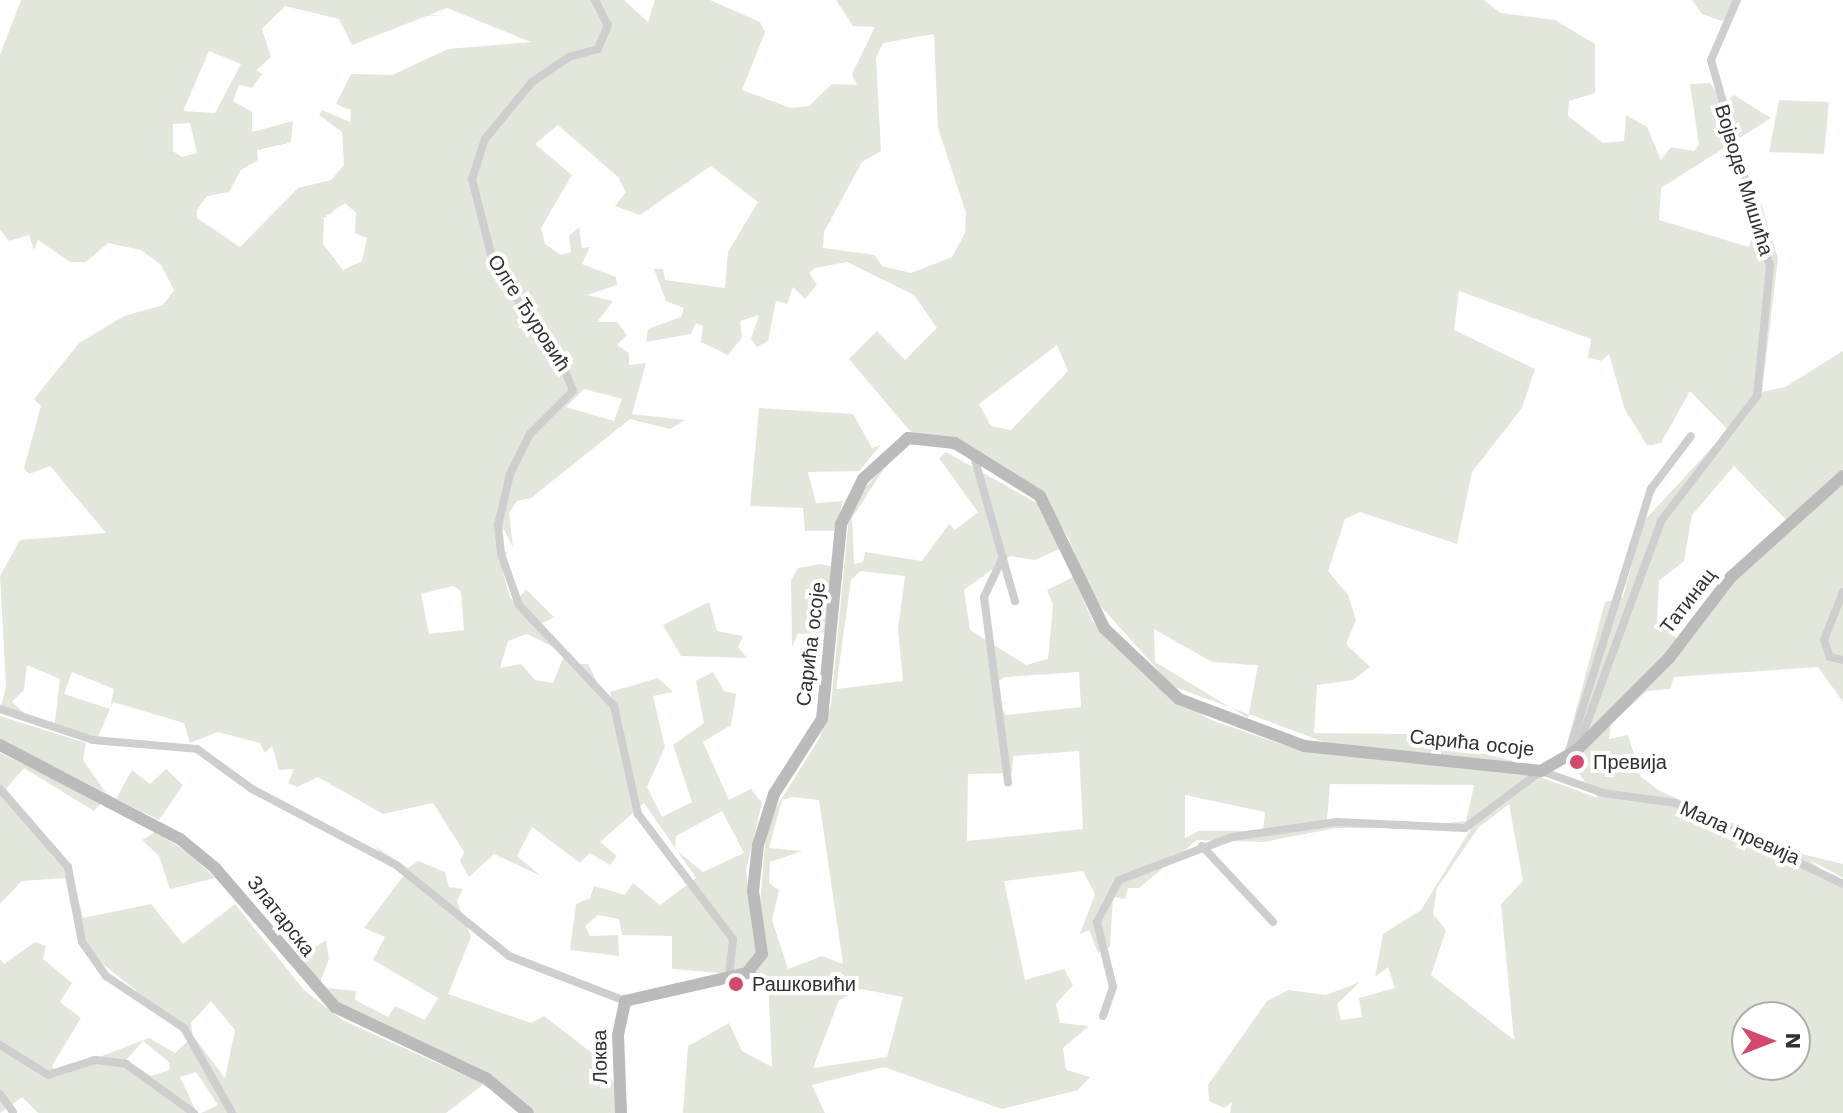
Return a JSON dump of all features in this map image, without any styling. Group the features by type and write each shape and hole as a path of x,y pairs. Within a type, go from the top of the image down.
{"street":[{"name":"Олге Ђуровић","path":"595,0 608,25 598,49 569,57 532,82 485,139 472,179 494,266 561,361 573,391 530,434 510,474 498,525 501,554 519,605 614,706 638,814 733,939 729,977"},
{"name":"Војводе Мишића","path":"1573,752 1661,521 1757,396 1770,266 1711,60 1737,0"},
{"path":"1573,752 1651,489 1691,436"},
{"name":"Сарића осоје","path":"625,1001 747,973 762,954 754,868 764,818 822,719 841,524 851,495 908,438 935,437 973,452 1040,496 1104,628 1179,699 1304,746 1541,771 1573,752"},
{"path":"973,452 1015,601"},
{"name":"Татинац","path":"1573,752 1669,658 1731,577 1843,476"},
{"path":"1003,557 984,597 1008,782"},
{"path":"1843,592 1824,640 1830,657 1843,660"},
{"path":"0,709 93,740 197,749 252,789 396,865 509,956 625,1001"},
{"name":"Златарска","path":"0,745 180,839 215,868 335,1007 487,1079 528,1113"},
{"path":"1103,1016 1113,987 1097,922 1105,901 1119,880 1202,846 1337,822 1465,828 1541,771"},
{"name":"Мала превија","path":"1541,771 1603,793 1675,803 1843,884"},
{"path":"0,789 68,867 82,942 106,976 184,1028 232,1113"},
{"path":"1202,846 1273,922"},
{"name":"Локва","path":"621,1113 618,1035 625,1001"},
{"path":"0,1045 48,1075 95,1060 126,1064 194,1113"},
{"path":"0,1094 13,1112"}],"shaded area":[{"path":"21,0 624,0 648,22 655,0 710,0 760,22 765,32 742,90 791,108 809,106 832,84 857,85 852,74 875,27 853,26 836,0 1484,0 1500,13 1555,20 1595,44 1595,93 1569,101 1568,116 1603,143 1624,141 1626,115 1647,127 1661,160 1671,147 1694,151 1699,145 1690,84 1710,83 1724,103 1734,95 1771,118 1661,188 1659,220 1749,247 1761,203 1778,258 1762,392 1785,387 1843,351 1843,702 1818,667 1674,677 1670,689 1647,691 1611,724 1609,739 1628,735 1641,777 1660,791 1802,854 1843,864 1843,878 1808,859 1843,887 1843,1113 1230,1113 1232,1102 1224,1108 1209,1101 1208,1085 1267,1001 1288,990 1326,995 1360,982 1337,1004 1341,1020 1362,1017 1359,998 1395,988 1388,967 1375,977 1383,934 1421,910 1472,827 1406,827 1466,821 1473,785 1330,784 1327,820 1382,828 1336,828 1264,842 1197,840 1139,888 1128,888 1125,899 1113,897 1110,947 1098,953 1089,930 1080,934 1095,894 1083,871 1004,881 1025,980 1064,969 1073,985 1056,1004 1060,1023 1089,1026 1063,1048 1066,1070 1090,1077 1078,1090 1002,1109 884,1067 812,1085 825,1113 683,1113 688,1046 729,1023 742,1051 772,1067 768,977 672,969 672,936 622,935 619,919 598,915 585,926 590,936 618,935 619,956 570,950 576,904 590,898 594,886 625,895 633,883 660,905 696,878 677,851 703,872 744,853 722,811 676,836 675,848 644,803 600,842 617,856 610,865 590,853 580,863 532,827 517,856 541,876 494,854 469,877 460,861 464,852 433,803 383,814 318,777 297,787 288,783 294,769 279,770 272,746 265,753 260,743 218,732 190,743 184,723 113,702 110,709 98,737 54,730 60,679 27,665 24,690 12,702 25,714 0,710 6,686 0,576 20,540 106,533 50,466 29,474 24,468 41,406 34,399 79,343 124,316 163,305 174,290 161,265 141,250 108,243 86,262 70,262 38,240 34,250 29,235 9,241 0,230 0,55","holes":["285,6 339,19 352,45 447,8 531,42 448,49 392,75 351,74 336,104 351,110 350,122 322,110 319,115 342,132 344,165 331,180 298,188 240,247 197,218 197,209 207,196 229,192 241,170 258,160 257,150 291,142 293,121 252,132 252,112 233,101 239,85 252,88 262,74 256,70 271,57 262,29","934,34 938,128 966,213 965,233 952,257 911,273 882,266 875,255 823,248 824,232 862,162 881,151 876,58 883,43","209,51 241,64 215,113 183,111","190,123 197,153 182,157 173,151 173,124","558,125 618,177 626,192 615,206 640,215 711,166 758,202 728,252 725,288 665,280 663,269 654,269 666,301 684,308 681,317 648,329 646,342 691,334 696,323 703,326 701,342 728,355 742,338 740,321 759,315 751,339 757,347 768,341 776,301 787,304 793,287 805,299 817,285 809,273 815,268 847,262 914,295 937,328 905,360 877,331 849,359 910,431 1037,487 1069,539 1090,594 1172,686 1231,708 1155,662 1154,629 1212,662 1258,665 1249,714 1324,742 1295,749 1211,720 1171,695 1093,622 1073,577 1047,590 1053,605 1048,659 1026,665 970,630 964,590 1010,556 1035,560 1062,548 1044,507 946,452 939,458 978,512 955,530 949,524 922,561 865,552 863,562 854,564 852,518 889,461 850,505 831,705 819,739 767,822 756,950 746,870 762,803 751,789 729,800 703,742 731,725 736,694 724,691 713,672 696,681 704,723 673,745 692,802 662,817 647,787 665,747 653,696 673,692 658,678 610,692 615,717 588,664 577,664 541,624 554,617 526,589 515,603 510,597 503,573 507,552 496,549 503,528 513,547 509,513 517,501 531,498 630,419 670,429 685,420 632,414 646,363 629,365 629,353 617,345 627,335 617,322 597,322 613,301 587,295 617,285 616,277 582,264 590,247 582,248 579,227 569,236 571,252 561,255 545,244 541,228 572,175 535,144","345,203 356,213 355,233 367,238 362,261 343,270 323,244 324,217","1459,291 1591,339 1588,357 1601,361 1609,354 1625,410 1647,445 1661,443 1690,391 1728,430 1643,522 1623,597 1605,602 1565,751 1582,752 1579,774 1598,798 1543,778 1525,764 1407,734 1314,733 1317,685 1353,680 1370,667 1346,644 1356,620 1348,595 1328,571 1345,519 1360,512 1457,544 1472,472 1522,408 1535,369 1454,330","1057,345 1068,371 1011,430 991,426 979,404","584,389 622,399 614,421 566,407","1734,466 1788,522 1677,638 1657,622 1659,581 1684,561 1692,515","860,571 905,576 898,629 903,681 836,689 851,580","453,586 461,591 464,630 429,634 421,594","527,634 565,653 553,683 535,680 521,664 500,668 508,641","72,672 114,689 110,709 64,694","1079,672 1081,707 1006,715 997,700 995,683 1005,677","1079,751 1083,829 967,841 968,774 1012,773 1013,756","1185,795 1265,812 1263,831 1199,831 1185,838","793,797 819,800 843,964 822,956 788,969 772,920 779,890 769,883 770,862 802,851 769,848 782,800","1509,804 1523,881 1501,904 1514,1040 1431,975 1446,930 1433,914 1437,888 1479,827","861,989 903,997 887,1057 813,1068 839,1000"]},
{"path":"1692,0 1738,0 1737,11 1721,21 1702,14"},
{"path":"1779,100 1829,102 1824,154 1769,152"},
{"path":"759,408 853,414 872,448 881,445 859,471 808,472 816,503 843,501 834,531 805,531 803,508 750,506"},
{"path":"821,564 834,567 830,632 798,634 792,646 791,580 798,568"},
{"path":"709,602 717,631 743,636 738,647 747,658 681,656 663,625"},
{"path":"0,716 86,743 83,760 106,793 0,739"},
{"path":"0,753 102,802 94,811 24,768 6,789 70,864 83,918 151,904 183,944 235,904 304,990 342,1020 484,1084 446,1113 201,1113 218,1105 196,1072 180,1077 197,1113 38,1113 22,1097 0,1113 0,959 4,964 35,942 46,946 43,959 72,983 60,1002 81,1018 52,1066 57,1073 149,1038 175,1053 193,1036 79,945 65,878 22,881 0,904","holes":["211,1001 235,1030 225,1078 193,1036 191,1023","143,1041 170,1063 169,1070 151,1076 126,1060"]},
{"path":"166,769 183,785 159,820 116,799 132,770 150,784"},
{"path":"155,832 189,853 215,878 170,889 159,856 142,840"},
{"path":"373,845 408,868 418,861 445,872 449,887 463,889 457,901 471,937 448,994 531,1023 544,1016 592,1053 614,1083 618,1113 534,1113 347,1011 296,960 326,940 329,959 320,982 327,988 356,991 355,1000 388,1017 395,1006 425,1020 438,998 373,960 385,937 364,928 404,875"}],"place":[{"name":"Превија","path":"1577,762"},
{"name":"Рашковићи","path":"736,984"}]}
